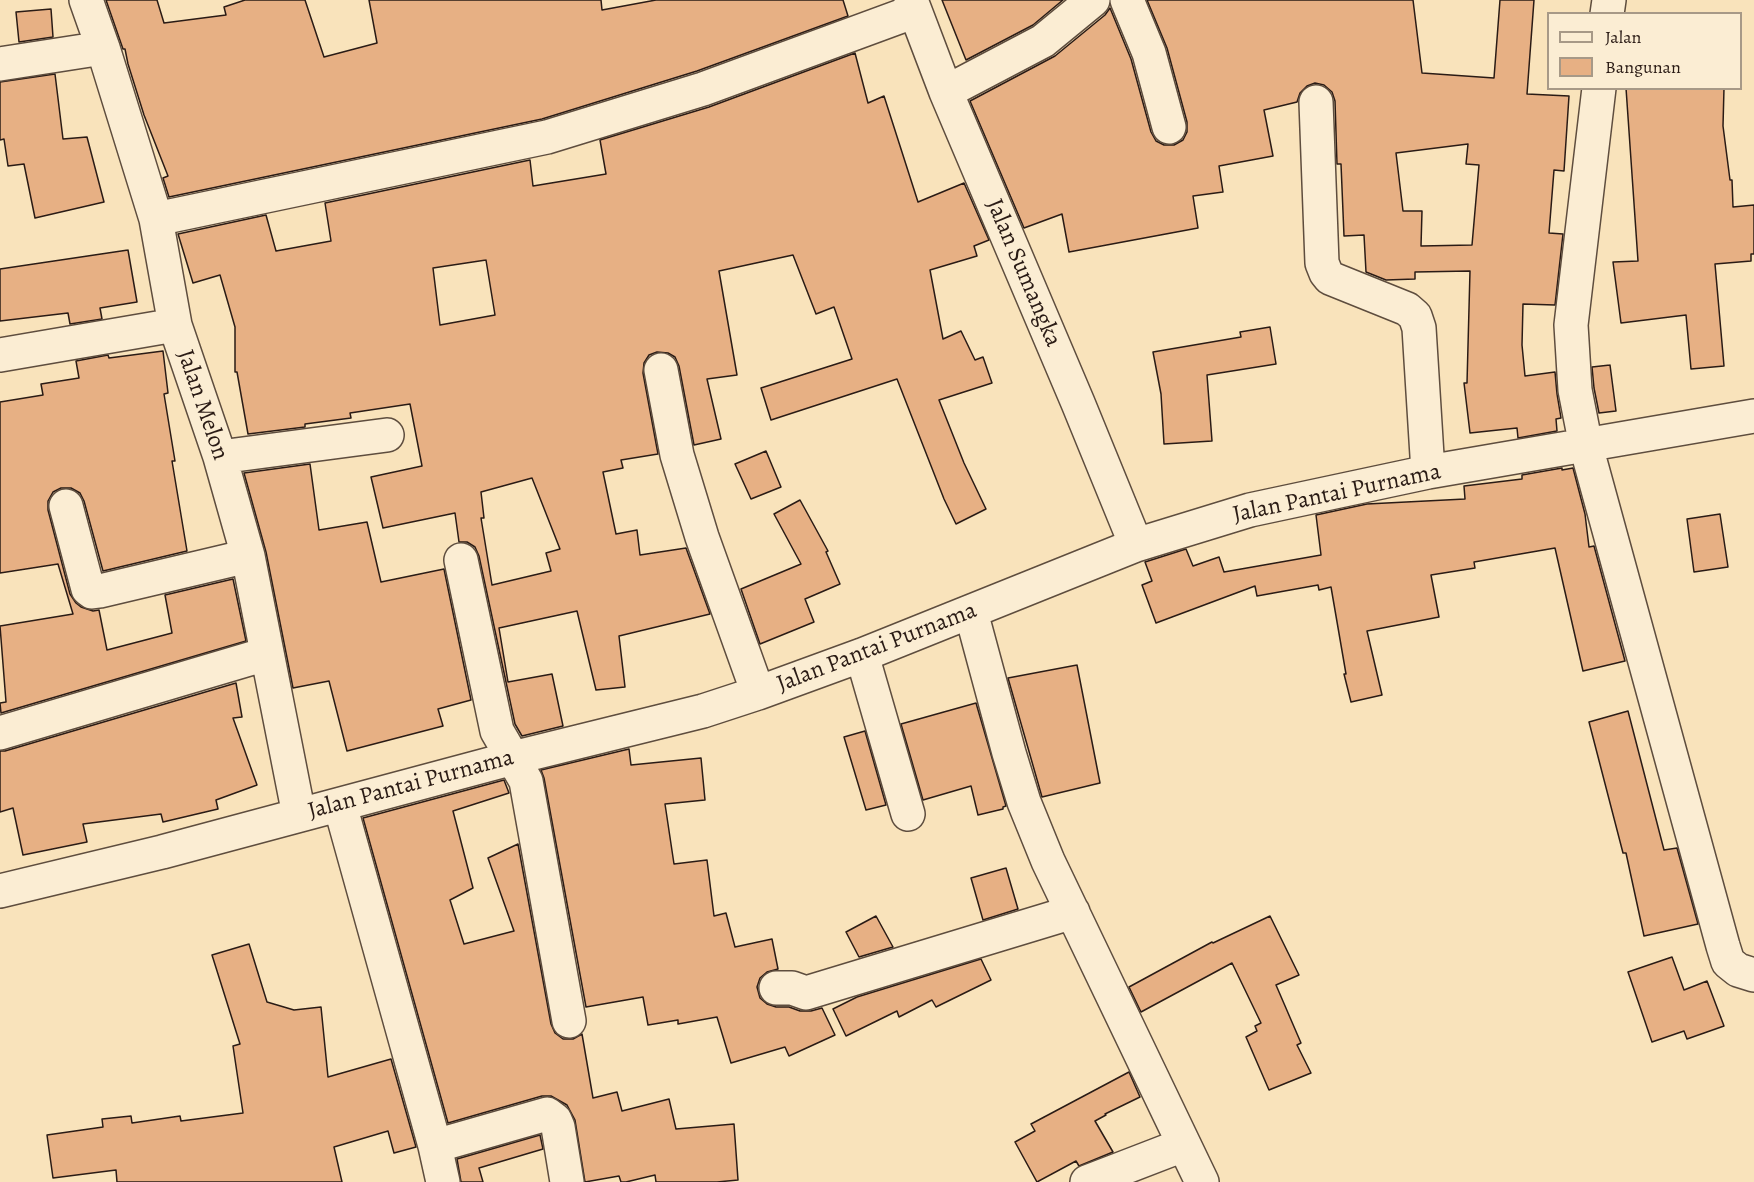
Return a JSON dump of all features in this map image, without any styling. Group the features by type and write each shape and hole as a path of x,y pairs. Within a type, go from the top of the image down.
{"street":[{"name":"Jalan Melon","path":"86,0 156,219 175,325 220,457 248,556 299,815"},
{"path":"946,92 1043,41 1093,0"},
{"path":"1127,0 1149,53 1169,127"},
{"path":"156,219 547,137 704,89 913,5"},
{"name":"Jalan Sumangka","path":"913,5 946,92 1136,545"},
{"path":"0,64 103,48"},
{"path":"1599,90 1571,325 1575,390 1586,446 1723,946 1728,962 1738,970 1754,975"},
{"path":"1316,102 1322,263 1330,278 1407,309 1412,312 1418,322 1428,472"},
{"path":"0,355 175,325"},
{"path":"662,370 677,455 699,527 758,693"},
{"name":"Jalan Pantai Purnama","path":"0,891 162,852 513,758 703,711 862,655 1136,545 1250,510 1428,472 1753,422"},
{"path":"220,457 387,435"},
{"path":"66,506 88,589 92,592 248,556"},
{"path":"461,560 497,731 526,781 569,1021"},
{"path":"971,612 1024,802 1048,861 1202,1182"},
{"path":"0,733 266,654"},
{"path":"862,655 908,814"},
{"path":"340,805 443,1182"},
{"path":"776,988 792,988 806,993 1073,912"},
{"path":"435,1146 548,1114 555,1120 558,1127 567,1182"},
{"path":"1087,1182 1183,1145"}],"building":[{"path":"106,0 157,0 164,23 226,15 224,7 245,0 305,0 324,57 377,43 369,0 601,0 602,10 656,0 843,0 848,16 697,71 542,119 169,197 163,178 168,176 144,115 125,49 123,49"},
{"path":"942,0 1063,0 1033,25 966,60"},
{"path":"1147,0 1413,0 1422,73 1494,78 1500,0 1534,0 1527,94 1569,96 1564,171 1554,170 1549,233 1563,234 1555,305 1523,304 1522,345 1525,376 1555,372 1561,418 1556,419 1557,431 1518,438 1517,428 1470,433 1464,383 1467,383 1470,271 1415,272 1415,279 1386,280 1366,272 1364,235 1344,236 1341,164 1337,164 1335,101 1332,92 1324,85 1315,83 1307,86 1300,93 1297,102 1264,110 1273,156 1219,166 1223,192 1193,196 1198,228 1069,252 1062,214 1024,228 970,101 1055,56 1105,15 1110,8 1131,59 1151,132 1156,141 1164,145 1174,145 1183,140 1187,132 1187,122 1167,48","holes":["1468,144 1466,164 1479,165 1472,245 1421,246 1422,211 1403,211 1396,153"]},
{"path":"51,9 53,37 19,42 16,12"},
{"path":"855,53 868,103 884,96 918,202 964,183 989,240 974,246 977,256 930,270 943,339 961,331 975,360 983,357 992,383 939,400 964,463 986,509 956,524 897,379 771,420 761,388 852,359 834,307 816,314 793,255 719,271 737,375 707,379 721,439 694,445 679,366 675,357 668,353 657,352 649,355 644,363 643,373 658,454 621,460 623,468 603,472 616,534 637,530 640,555 686,548 710,614 619,636 625,687 596,690 577,611 499,628 508,682 552,674 563,726 522,736 515,724 479,556 475,547 467,542 459,542 455,513 383,528 371,477 422,466 410,404 350,413 351,418 305,424 305,427 248,434 237,372 235,372 235,327 220,275 193,283 178,234 266,215 276,251 331,241 325,203 530,160 533,186 606,174 600,140 709,107","holes":["486,260 495,315 440,325 433,268","532,478 560,549 546,553 551,571 492,585 481,518 484,518 481,492"]},
{"path":"55,74 63,139 87,137 104,202 35,218 24,164 8,166 4,139 0,140 0,82"},
{"path":"1626,90 1724,90 1723,126 1730,180 1732,180 1733,207 1754,205 1754,254 1751,254 1751,261 1715,264 1724,366 1691,369 1686,315 1621,323 1613,262 1638,261"},
{"path":"128,250 137,302 100,308 102,319 70,324 68,313 0,321 0,269"},
{"path":"1270,327 1276,364 1207,375 1212,441 1164,444 1161,394 1153,352 1241,337 1240,332"},
{"path":"163,351 168,393 164,394 175,461 172,461 187,551 103,571 80,493 71,488 61,488 53,492 48,501 48,510 70,594 81,607 93,611 99,610 107,650 172,633 165,595 233,579 246,641 1,713 0,703 6,702 0,626 73,614 58,564 0,573 0,402 43,395 41,384 79,378 76,361 108,355 109,358"},
{"path":"1610,365 1616,411 1599,413 1592,367"},
{"path":"766,451 781,487 751,499 735,464"},
{"path":"310,464 319,530 367,522 381,582 444,569 471,700 438,709 443,726 347,751 329,681 293,688 266,552 244,473"},
{"path":"1562,468 1562,470 1573,468 1585,514 1589,547 1594,546 1625,661 1583,671 1555,548 1474,562 1475,568 1431,575 1439,617 1367,631 1382,695 1351,702 1344,674 1346,674 1331,587 1319,590 1318,585 1257,596 1255,586 1156,623 1142,585 1152,581 1145,562 1186,549 1193,566 1219,557 1224,572 1321,555 1316,515 1367,504 1465,499 1464,486 1522,479 1522,475"},
{"path":"800,500 828,551 826,552 840,584 805,599 814,622 760,644 741,589 801,564 774,514"},
{"path":"1720,514 1728,567 1694,572 1687,519"},
{"path":"1077,665 1100,783 1042,797 1008,678"},
{"path":"236,683 242,717 233,718 257,785 216,800 218,809 163,822 161,814 83,824 87,842 23,855 13,808 0,812 0,751"},
{"path":"976,703 1006,806 1003,809 978,815 971,786 923,800 901,724"},
{"path":"1628,711 1664,850 1677,848 1698,924 1644,936 1626,853 1623,853 1589,722"},
{"path":"865,731 886,805 866,810 844,737"},
{"path":"629,749 631,765 701,758 705,800 665,804 674,864 707,860 714,916 726,913 735,947 772,939 778,969 767,972 760,978 757,987 760,998 776,1007 789,1007 800,1011 822,1008 835,1035 789,1056 785,1047 731,1063 717,1017 678,1024 678,1020 648,1025 643,997 586,1007 541,770"},
{"path":"504,780 509,793 453,811 473,888 450,900 464,944 514,931 488,858 518,844 551,1024 555,1033 563,1039 573,1039 582,1034 593,1098 617,1092 622,1111 669,1099 676,1129 734,1124 738,1180 656,1182 655,1175 626,1182 621,1182 619,1176 585,1182 575,1120 567,1105 551,1096 542,1096 448,1123 363,818"},
{"path":"1006,868 1018,909 983,920 971,878"},
{"path":"876,916 893,947 859,957 846,932"},
{"path":"1270,916 1299,975 1276,985 1301,1043 1297,1045 1311,1073 1269,1090 1246,1037 1257,1031 1255,1026 1261,1023 1232,963 1141,1012 1129,987 1212,942"},
{"path":"249,944 267,1002 294,1010 321,1007 328,1077 391,1059 416,1147 394,1153 388,1131 334,1147 342,1182 117,1182 116,1170 53,1178 47,1135 103,1127 102,1119 131,1116 132,1123 180,1116 181,1121 243,1113 233,1046 240,1044 212,955"},
{"path":"1672,957 1684,990 1707,981 1724,1026 1687,1039 1684,1031 1652,1042 1628,972"},
{"path":"981,959 991,980 936,1007 932,1000 899,1017 897,1011 846,1036 833,1009 857,997"},
{"path":"1129,1072 1140,1097 1095,1121 1113,1152 1079,1166 1076,1161 1037,1182 1015,1142 1035,1131 1031,1124"},
{"path":"540,1135 543,1149 479,1168 483,1182 461,1182 457,1159"}]}
